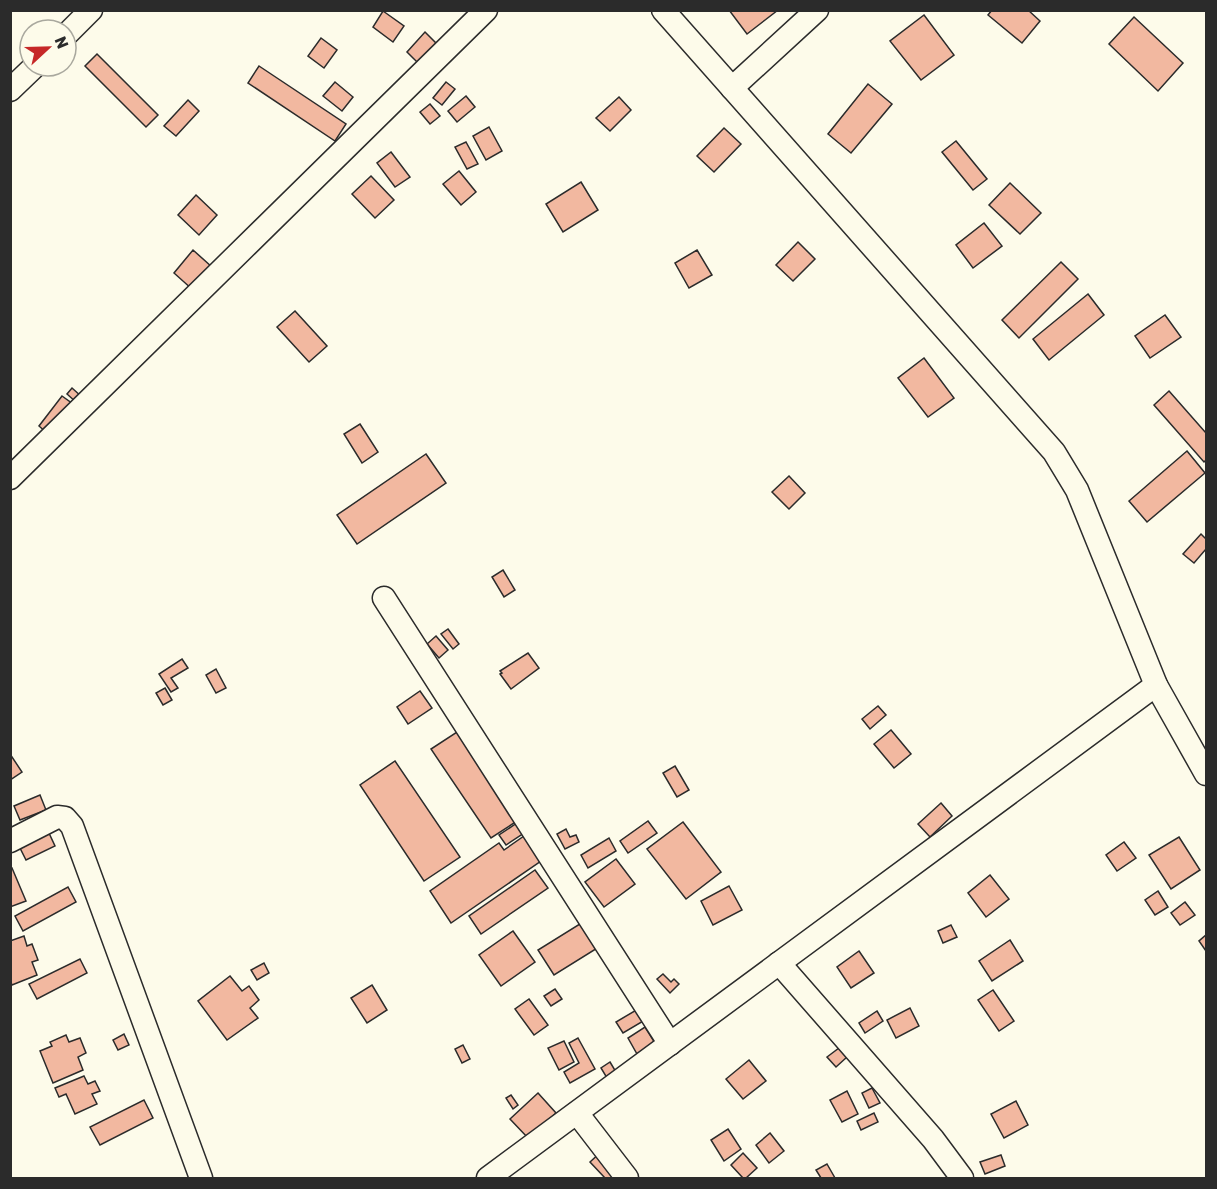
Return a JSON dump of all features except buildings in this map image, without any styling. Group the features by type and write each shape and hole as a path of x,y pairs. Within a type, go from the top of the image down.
{"street":[{"path":"78,23 91,10"},
{"path":"10,478 486,10"},
{"path":"663,10 1053,452 1077,490 1156,685 1206,774"},
{"path":"732,88 818,10"},
{"path":"10,90 22,78"},
{"path":"384,598 670,1044"},
{"path":"488,1179 1156,685"},
{"path":"10,841 57,817 65,818 72,826 201,1179"},
{"path":"779,963 933,1139 962,1179"},
{"path":"577,1113 627,1179"}]}
